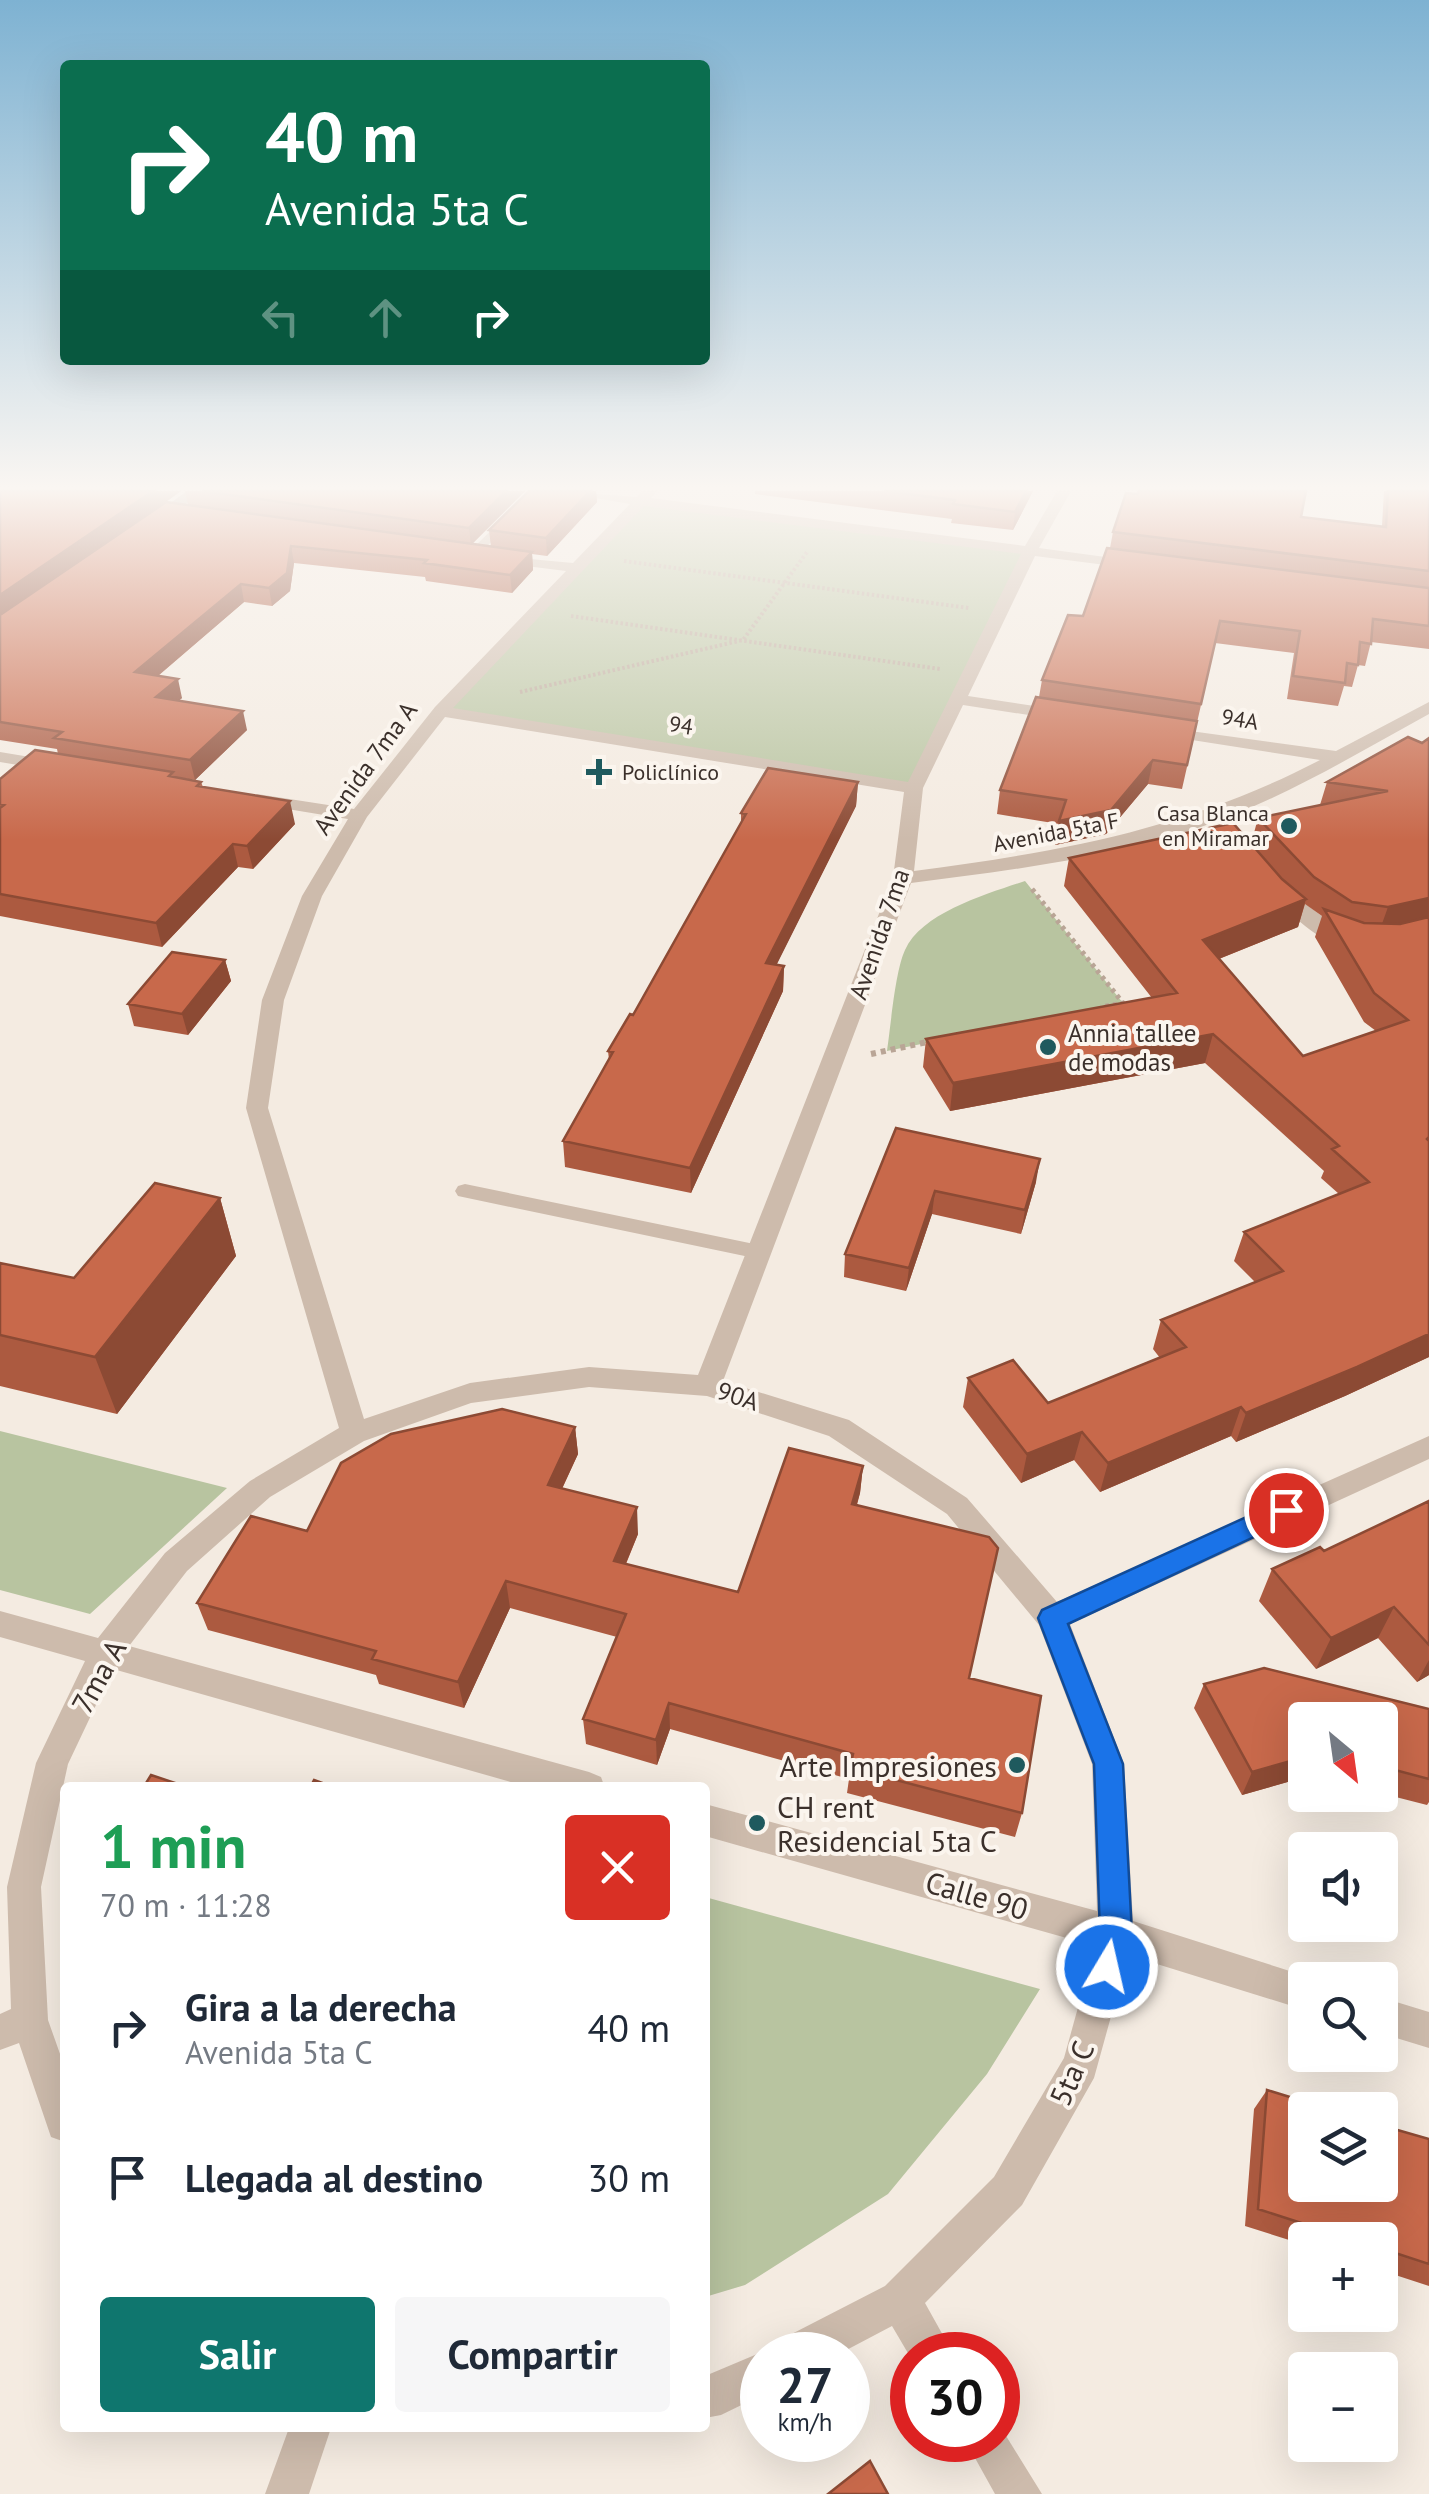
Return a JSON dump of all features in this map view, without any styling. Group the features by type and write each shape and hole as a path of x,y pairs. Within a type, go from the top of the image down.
{"street":[{"name":"Avenida 7ma A","path":"354,1433 257,1108 273,1000 312,896 358,816 441,711 538,607"},
{"name":"Avenida 7ma","path":"707,1386 903,878 914,788 1002,607"},
{"path":"958,699 1071,716"},
{"name":"Avenida 5ta F","path":"903,878 1012,865 1218,824 1429,708"},
{"name":"94","path":"441,711 914,788"},
{"name":"94A","path":"1147,728 1337,757"},
{"path":"0,757 75,769"},
{"path":"237,796 358,816"},
{"path":"1263,872 1302,914 1355,944"},
{"name":"90A","path":"354,1433 470,1393 589,1377 707,1386 840,1428 957,1506 1052,1618"},
{"name":"7ma A","path":"60,2113 15,2026 24,1887 52,1763 106,1653 176,1562 260,1489 354,1433"},
{"path":"1052,1618 1429,1448"},
{"name":"5ta C","path":"839,2332 899,2300 1008,2190 1081,2065 1116,1934 1108,1764 1052,1618"},
{"path":"0,1624 568,1782"},
{"name":"Calle 90","path":"710,1821 1116,1934 1288,1987"},
{"path":"1398,2021 1429,2030"},
{"path":"899,2300 919,2332"},
{"path":"710,2396 740,2384"},
{"path":"287,2494 309,2432"},
{"path":"1000,2462 1020,2494"}],"lane":[{"path":"465,1191 759,1252"}],"path":[{"path":"516,693 743,640 767,607"},
{"path":"966,607 1000,612"},
{"path":"535,611 970,673"},
{"path":"1012,865 1123,1003 1086,1010"},
{"path":"832,1062 941,1040"}],"green space":[{"path":"539,607 1002,607 914,788 441,711"},
{"path":"1025,881 1123,1003 887,1051 899,971 914,937 958,906"},
{"path":"0,1431 227,1488 90,1614 0,1590"},
{"path":"710,1898 1040,1989 987,2074 888,2194 745,2285 710,2296"}],"building":[{"path":"11,607 213,607 135,672 178,679 156,697 243,711 190,760 54,738 62,732 0,722 0,615"},
{"path":"1086,607 1429,607 1429,626 1373,619 1371,644 1360,642 1358,665 1347,663 1345,683 1293,676 1300,631 1220,621 1201,704 1042,680 1068,615 1083,616"},
{"path":"1036,697 1197,721 1187,765 1153,760 1111,810 1059,821 1066,800 1000,790"},
{"path":"1408,737 1422,743 1429,738 1429,898 1388,907 1352,902 1314,877 1258,818 1388,791 1327,782"},
{"path":"35,750 173,772 169,776 201,782 197,786 290,801 247,846 233,844 156,923 0,894 0,808 4,805 0,804 0,779"},
{"path":"768,768 858,782 766,963 784,966 690,1168 563,1141 613,1052 608,1051 630,1014 633,1015"},
{"path":"1233,823 1282,879 1306,899 1203,940 1303,1056 1408,1020 1374,993 1324,909 1364,923 1400,924 1429,917 1429,1334 1246,1413 1241,1407 1108,1463 1082,1432 1027,1454 968,1378 1013,1360 1048,1403 1186,1347 1161,1320 1283,1271 1244,1232 1369,1182 1332,1149 1339,1146 1213,1034 953,1083 926,1039 1177,993 1069,858"},
{"path":"172,952 225,960 182,1014 128,1004"},
{"path":"896,1128 1040,1159 1025,1210 935,1191 909,1268 845,1254"},
{"path":"155,1183 220,1198 95,1357 0,1335 0,1263 74,1278"},
{"path":"502,1409 575,1427 548,1485 637,1507 614,1561 738,1592 789,1448 863,1466 852,1504 989,1537 998,1548 969,1678 1041,1696 1022,1813 850,1768 853,1754 669,1703 656,1740 583,1719 626,1614 506,1581 458,1682 372,1659 376,1651 197,1603 251,1516 307,1531 341,1463 391,1434"},
{"path":"1429,1501 1429,1645 1394,1607 1331,1638 1272,1569 1320,1547 1324,1551"},
{"path":"1264,1668 1429,1709 1429,1779 1398,1771 1398,1702 1288,1702 1288,1762 1252,1772 1204,1684"},
{"path":"151,1775 172,1782 147,1782"},
{"path":"1267,2090 1288,2096 1288,2202 1398,2202 1398,2130 1429,2139 1429,2264 1398,2254 1398,2222 1298,2222 1258,2209"},
{"path":"870,2461 888,2494 828,2494"}],"place":[{"name":"Policlínico","path":"599,772"},
{"name":"Casa Blanca en Miramar","path":"1289,826"},
{"name":"Annia tallee de modas","path":"1048,1047"},
{"name":"Arte Impresiones","path":"1017,1765"},
{"name":"CH rent Residencial 5ta C","path":"757,1823"}],"route":[{"path":"1107,1967 1116,1934 1108,1764 1052,1618 1286,1510"}]}
